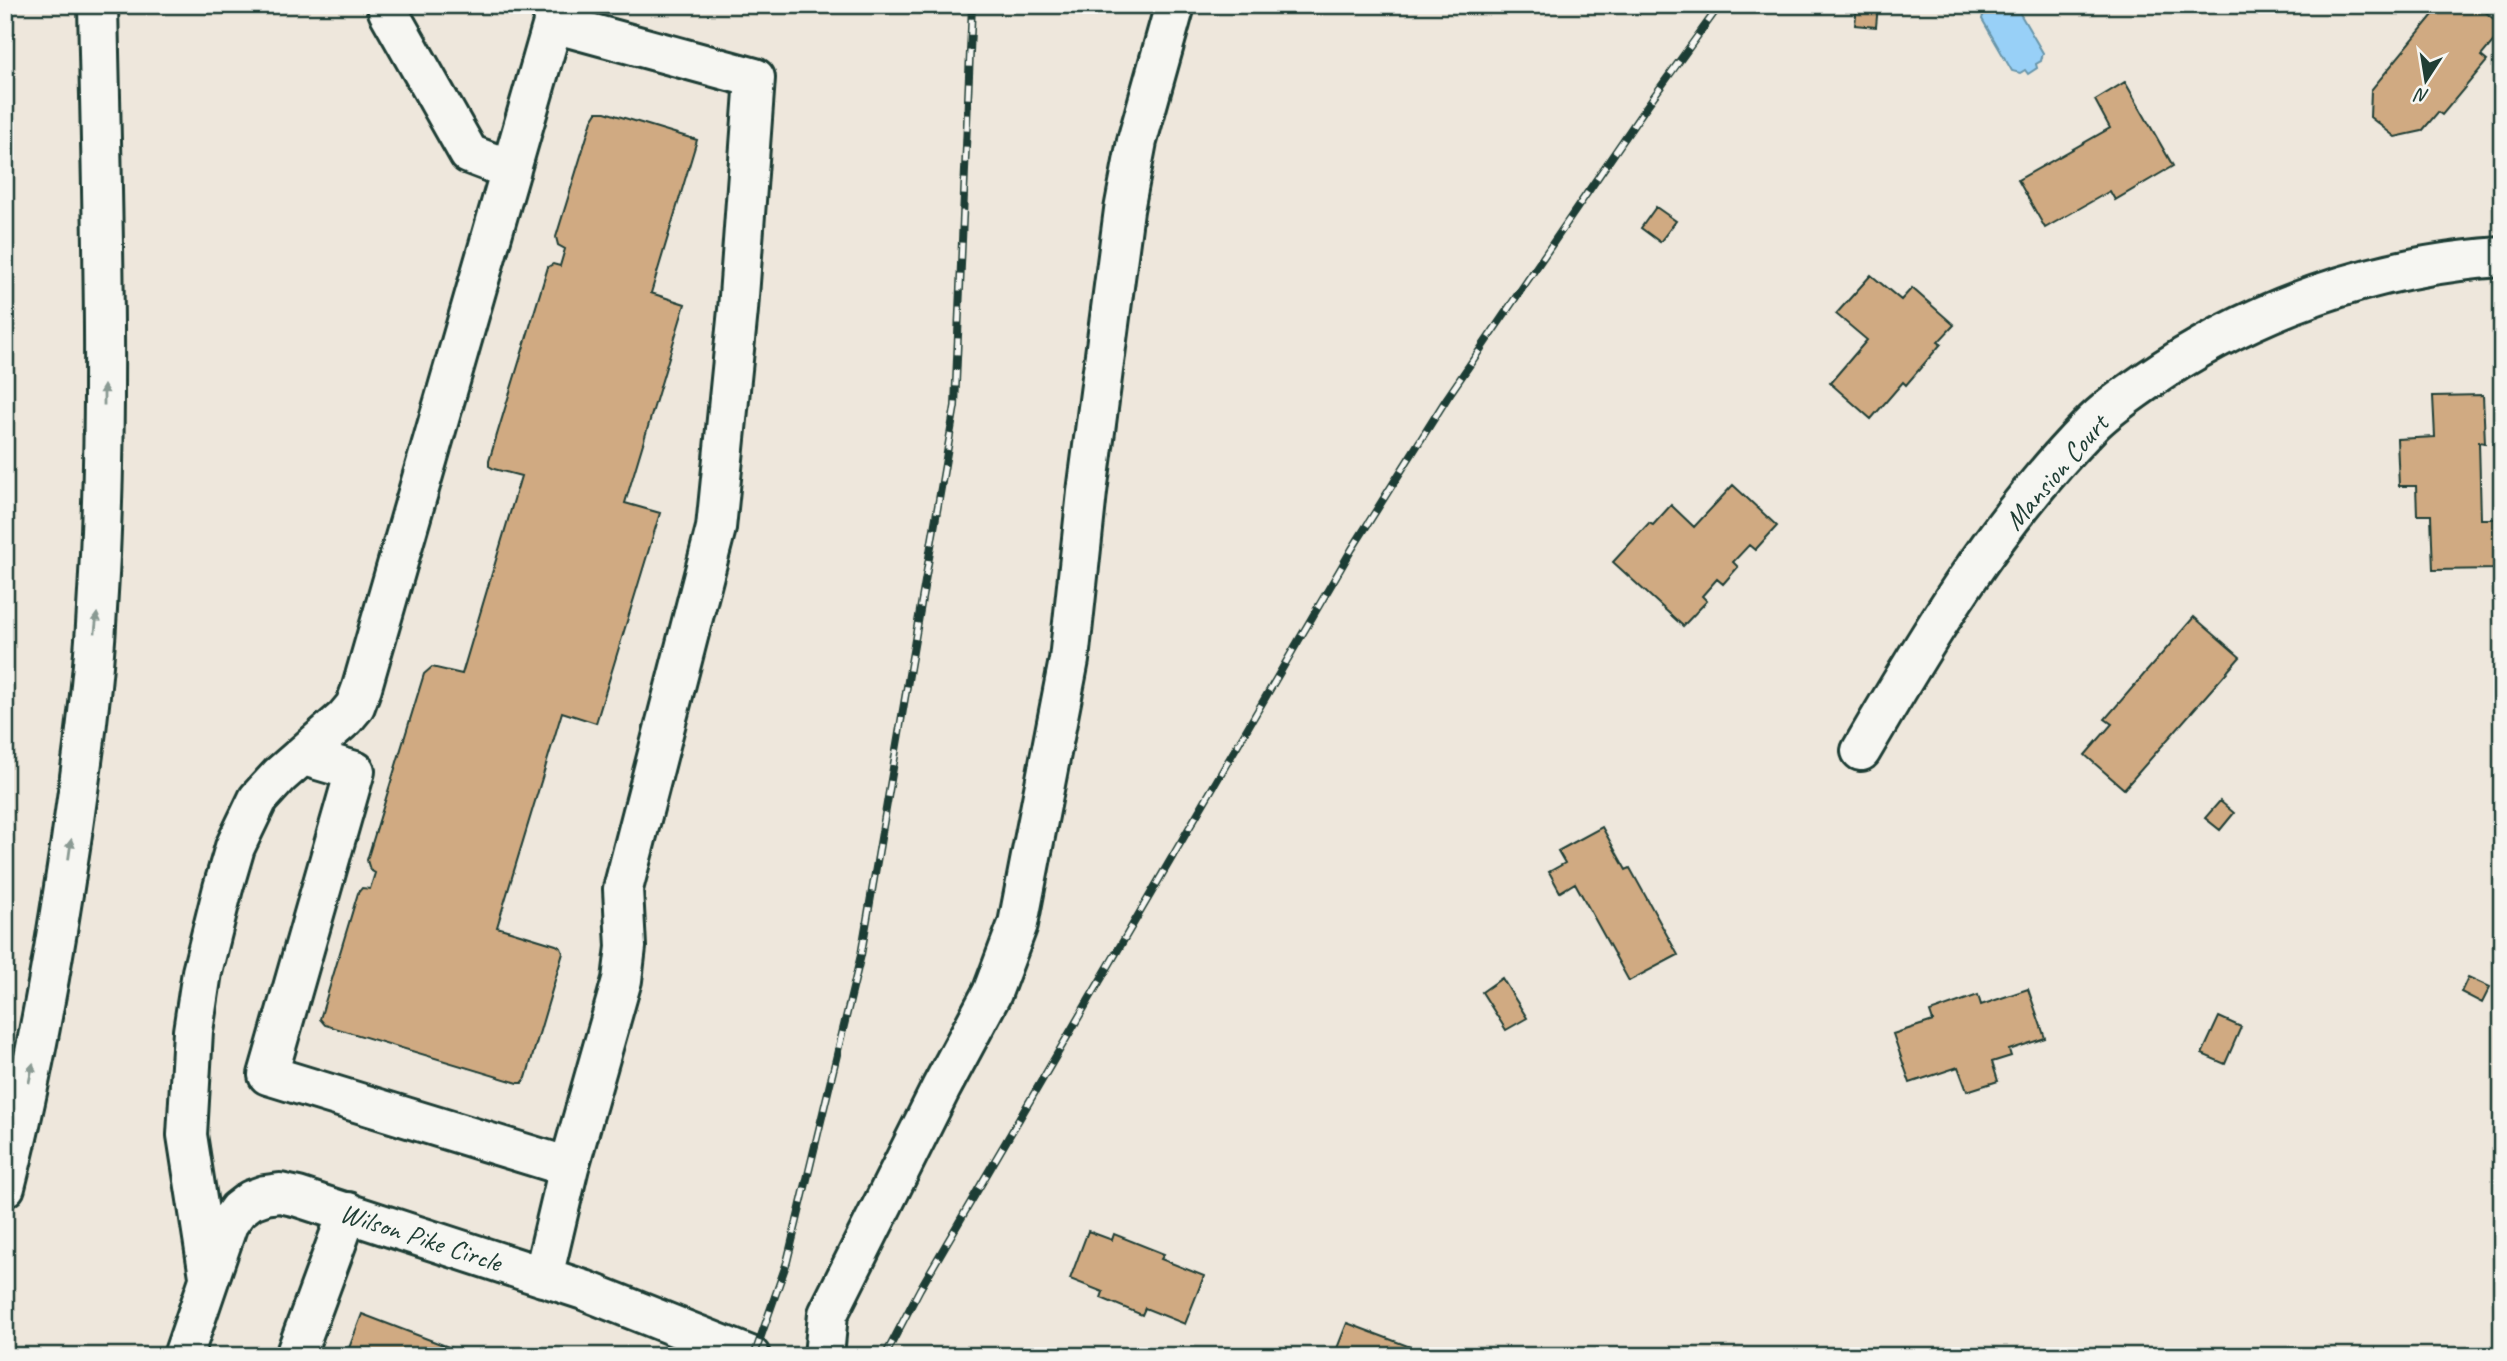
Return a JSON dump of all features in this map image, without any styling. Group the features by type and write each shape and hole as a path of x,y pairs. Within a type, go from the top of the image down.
{"main road":[{"path":"5,1187 40,1029 64,890 84,751 97,611 104,415 98,5"},
{"path":"387,5 387,11 469,154 511,170"},
{"path":"824,1356 828,1314 941,1088 992,993 1018,924 1069,660 1087,492 1124,210 1137,141 1175,5"},
{"path":"209,1276 187,1135 193,1031 202,972 235,847 249,815 269,785 304,756 355,706 557,14 755,78 738,310 716,528 622,889 626,947 622,980 569,1167 543,1277"},
{"name":"Mansion Court","path":"1861,751 1949,604 1999,536 2043,478 2090,426 2129,394 2177,360 2227,333 2285,307 2375,276 2407,268 2502,257"},
{"path":"304,756 355,771 268,1075 569,1167"},
{"name":"Wilson Pike Circle","path":"183,1356 228,1224 238,1210 251,1199 281,1193 348,1212 584,1290 750,1356"},
{"path":"295,1356 348,1212"}],"water":[{"path":"1996,5 2015,5 2043,53 2041,61 2036,64 2037,68 2028,74 2025,70 2020,73 2012,71 1982,19 1984,12"}],"building":[{"path":"1857,5 1878,5 1876,27 1855,25"},
{"path":"2441,5 2477,5 2502,26 2502,31 2481,56 2487,61 2442,115 2438,112 2422,131 2395,137 2370,117 2371,90"},
{"path":"2125,82 2173,166 2115,200 2110,191 2045,228 2018,180 2110,128 2095,100"},
{"path":"597,112 605,112 697,140 651,293 685,304 625,503 660,513 596,723 562,712 497,927 556,945 563,953 526,1078 522,1083 518,1083 325,1025 320,1019 358,893 362,888 370,889 375,873 370,870 367,860 424,674 432,667 462,674 521,476 494,469 489,466 489,461 548,267 553,264 560,266 565,249 558,245 556,237 592,120"},
{"path":"1656,207 1676,221 1660,242 1641,228"},
{"path":"1871,275 1901,300 1912,288 1954,325 1906,385 1903,382 1871,419 1830,383 1867,340 1836,314"},
{"path":"2483,395 2485,443 2479,442 2481,519 2497,519 2499,569 2433,570 2431,515 2417,515 2416,486 2399,486 2397,439 2435,437 2433,396"},
{"path":"1733,485 1777,526 1755,550 1749,545 1733,562 1738,567 1723,584 1717,579 1702,596 1707,601 1683,626 1613,562 1649,523 1653,525 1671,505 1694,527"},
{"path":"2194,617 2240,657 2124,789 2085,755 2112,724 2105,719"},
{"path":"2220,801 2234,813 2220,830 2205,818"},
{"path":"1602,827 1626,870 1630,868 1678,955 1629,981 1575,883 1560,892 1549,872 1565,863 1558,851"},
{"path":"2468,977 2490,987 2482,1003 2461,992"},
{"path":"1502,978 1527,1018 1506,1030 1482,992"},
{"path":"2028,989 2045,1038 2009,1050 2011,1056 1992,1062 1998,1081 1967,1091 1958,1067 1910,1083 1893,1034 1933,1021 1930,1012 1978,995 1981,1005"},
{"path":"2219,1017 2241,1027 2225,1064 2202,1054"},
{"path":"1088,1231 1112,1240 1114,1234 1164,1254 1161,1259 1204,1276 1185,1324 1145,1308 1142,1315 1101,1298 1103,1292 1070,1279"},
{"path":"362,1314 472,1356 346,1356"},
{"path":"1347,1323 1434,1356 1334,1356"}],"railway":[{"path":"754,1356 787,1262 861,955 955,406 972,5"},
{"path":"885,1356 920,1289 1352,549 1447,398 1644,110 1720,5"}]}
